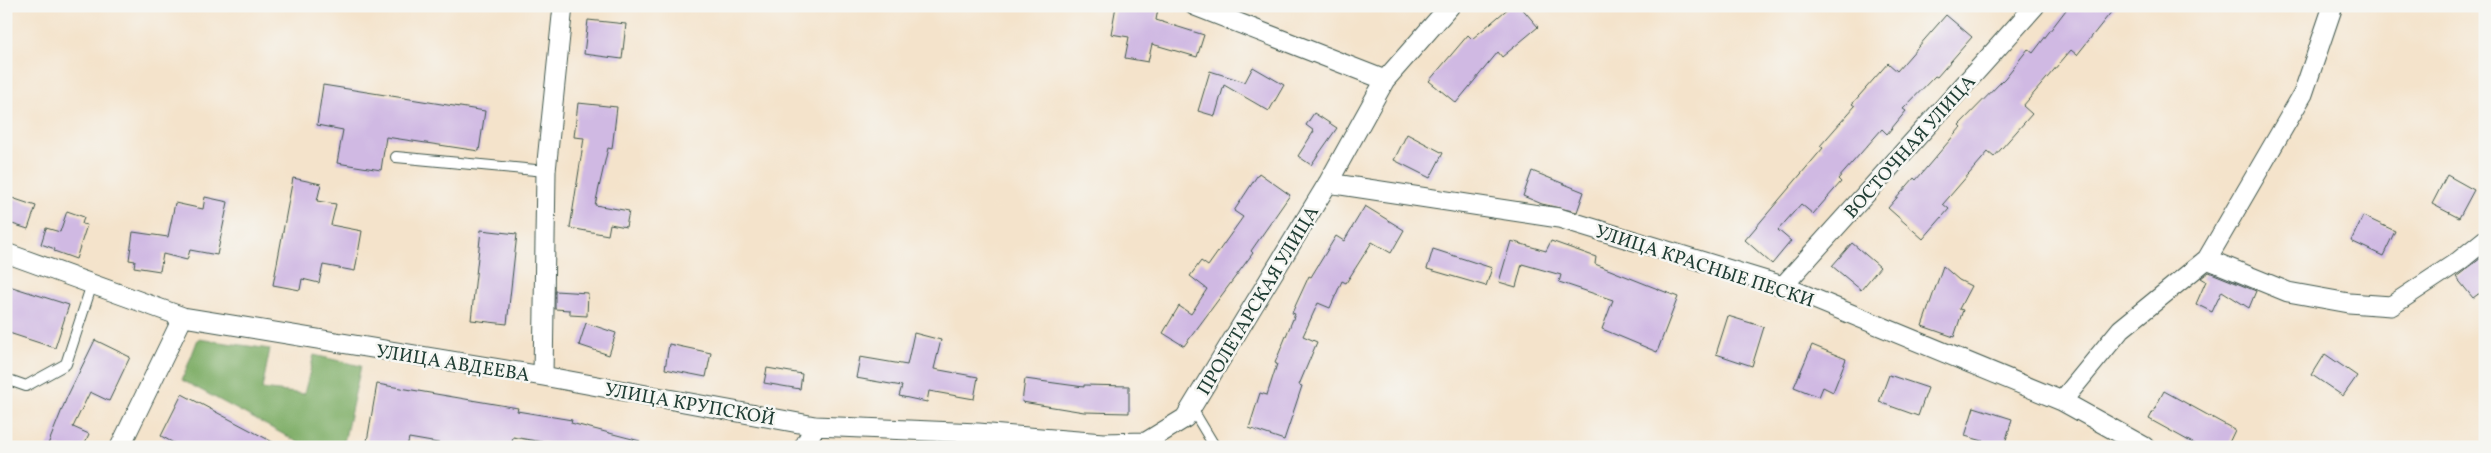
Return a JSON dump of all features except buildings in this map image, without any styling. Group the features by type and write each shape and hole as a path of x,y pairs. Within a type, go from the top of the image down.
{"street":[{"name":"УЛИЦА АВДЕЕВА","path":"6,253 184,318 543,376 546,171 563,6"},
{"path":"1195,6 1386,80"},
{"name":"ПРОЛЕТАРСКАЯ УЛИЦА","path":"977,440 1104,445 1146,442 1185,418 1328,183 1386,80 1450,6"},
{"name":"ВОСТОЧНАЯ УЛИЦА","path":"1782,286 2035,6"},
{"path":"2062,401 2121,329 2207,259 2303,94 2333,6"},
{"name":"УЛИЦА КРАСНЫЕ ПЕСКИ","path":"1328,183 1559,218 1782,286 2062,401 2145,447"},
{"path":"2207,259 2288,292 2349,303 2391,306 2459,261 2485,240"},
{"path":"123,445 184,318"},
{"name":"УЛИЦА КРУПСКОЙ","path":"543,376 815,426 977,440"},
{"path":"804,447 815,426"}],"lane":[{"path":"396,157 546,171"},
{"path":"6,379 26,386 66,364 92,284"},
{"path":"1191,407 1215,447"}],"green space":[{"path":"198,339 270,349 262,389 304,394 314,355 361,366 343,447 307,447 182,380"}]}
